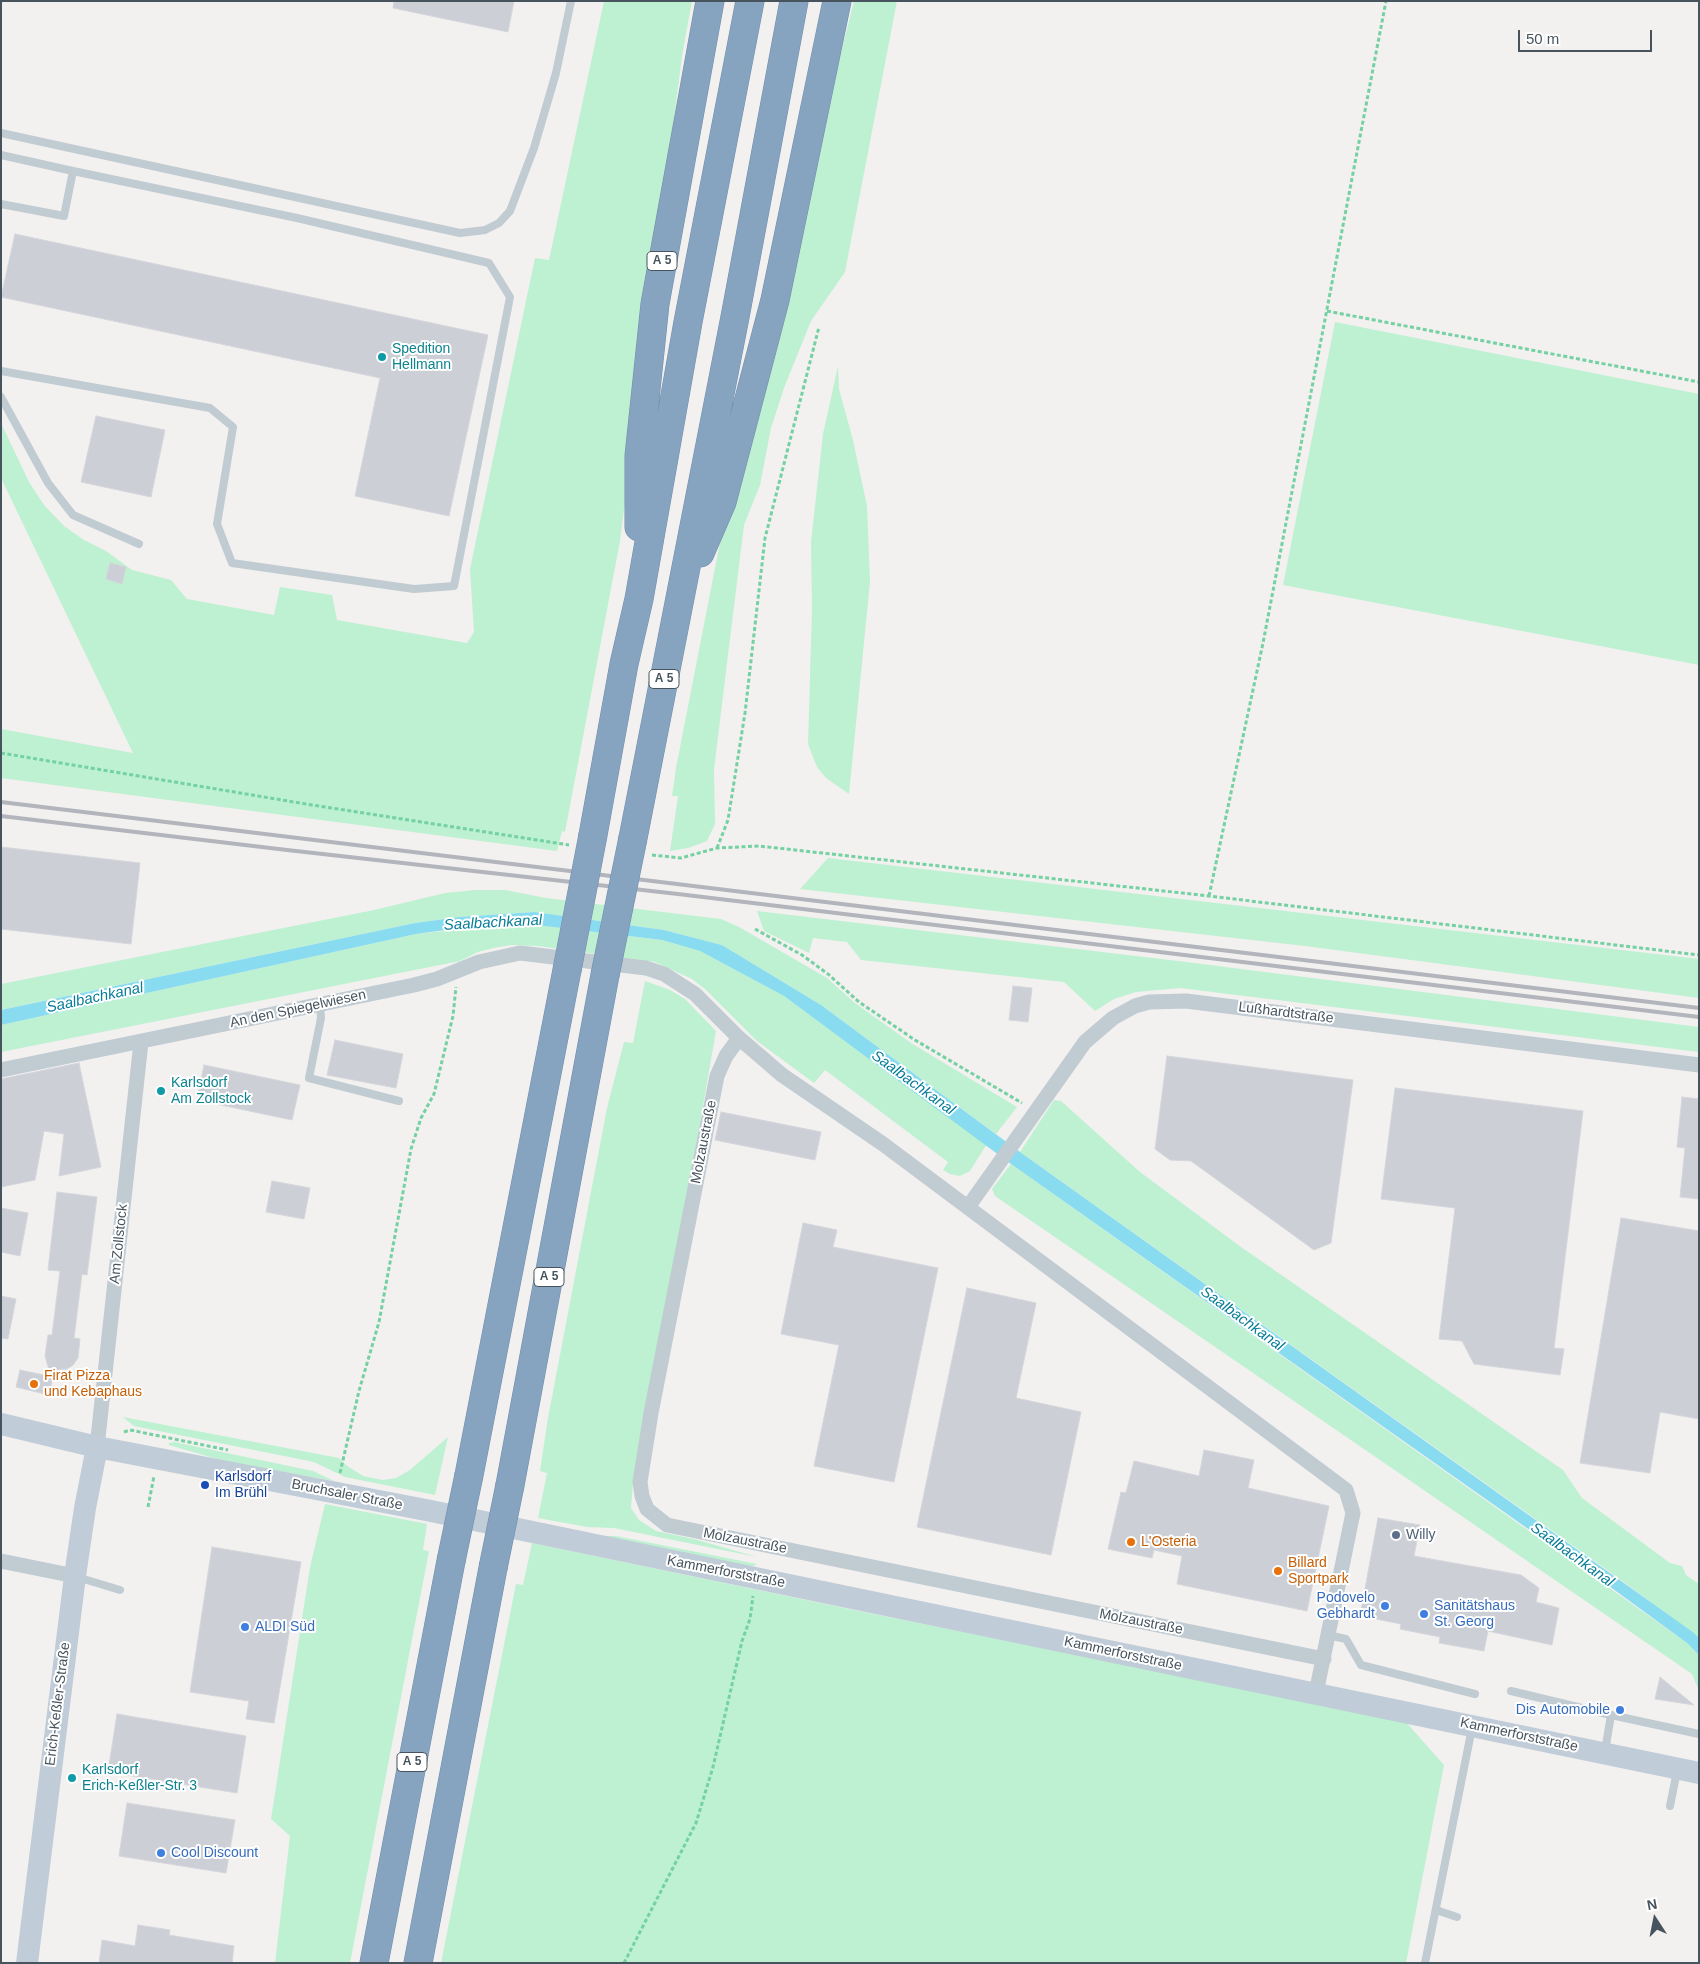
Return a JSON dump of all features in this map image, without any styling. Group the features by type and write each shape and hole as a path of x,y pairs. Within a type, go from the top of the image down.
{"highway":[{"name":"A 5","path":"639,599 639,456 648,361 669,221 710,1"},
{"name":"A 5","path":"374,1963 567,970 584,840 639,599 688,322 750,1"},
{"name":"A 5","path":"418,1963 510,1485 599,968 637,846 678,603 794,1"},
{"path":"678,603 722,502 731,468 775,300 837,1"}],"street":[{"name":"An den Spiegelwiesen","path":"1,1070 414,985 437,979 479,962 520,953 599,968"},
{"path":"599,968 646,968 681,983 695,994 739,1038 782,1075 883,1144 1346,1490 1353,1513 1316,1693"},
{"name":"Lußhardtstraße","path":"968,1207 1085,1042 1101,1027 1135,1006 1169,1000 1699,1065"},
{"name":"Molzaustraße","path":"739,1038 726,1056 717,1076 651,1413 640,1482 642,1496 647,1509 667,1525 1324,1659"},
{"name":"Am Zollstock","path":"98,1447 141,1042"},
{"name":"Bruchsaler Straße","path":"1,1424 98,1447 546,1536"},
{"name":"Erich-Keßler-Straße","path":"27,1963 75,1576 85,1508 98,1447"},
{"name":"Kammerforststraße","path":"546,1536 1688,1770"},
{"path":"1,1561 75,1576"}],"lane":[{"path":"1,133 460,233 486,230 500,223 510,211 534,148 556,73 571,1"},
{"path":"1,155 297,218 489,263 510,297 454,586 414,589 232,563 217,524 233,427 210,408 1,371"},
{"path":"1,204 64,216 73,171"},
{"path":"1,397 48,483 73,516 139,544"},
{"path":"320,1004 321,1018 309,1078 399,1101"},
{"path":"75,1576 120,1590"},
{"path":"1328,1635 1346,1639 1362,1665 1475,1694"},
{"path":"1511,1691 1699,1734"},
{"path":"1604,1753 1611,1715"},
{"path":"1425,1963 1472,1726"},
{"path":"1670,1806 1688,1770"},
{"path":"1436,1910 1457,1917"}],"path":[{"path":"1210,896 1263,644 1386,1"},
{"path":"1327,311 1699,382"},
{"path":"716,848 728,820 736,772 765,538 819,326"},
{"path":"1,753 312,806 584,840"},
{"path":"637,846 681,858 716,848 759,846 1210,896 1699,954"},
{"path":"754,929 802,955 828,974 859,1002 915,1040 1036,1110"},
{"path":"339,1479 359,1391 379,1322 411,1149 421,1118 434,1094 453,1016 459,970"},
{"path":"624,1963 696,1823 713,1767 742,1641 750,1619 756,1578"}],"green space":[{"path":"604,1 692,1 682,56 620,541 565,832 562,831 557,851 1,778 1,729 133,753 1,478 1,423 29,482 44,505 64,526 84,540 106,551 132,570 171,580 187,599 274,615 280,587 332,595 337,620 467,643 474,632 470,569 535,258 549,260"},
{"path":"854,1 897,1 845,272 811,321 784,388 771,428 760,485 744,525 714,769 715,824 707,841 688,848 670,851 678,796 672,796 676,768 723,527"},
{"path":"1335,322 1699,394 1699,665 1283,585"},
{"path":"838,366 839,389 853,440 867,506 870,582 849,794 826,778 817,767 808,744 812,610 811,542 823,434"},
{"path":"828,858 1699,959 1699,998 1305,946 800,889"},
{"path":"505,890 546,898 721,919 739,927 827,978 855,1003 911,1043 1017,1107 996,1134 821,1005 722,945 664,930 535,912 459,917 415,923 1,1010 1,984 374,910 445,893"},
{"path":"757,911 1178,961 1699,1027 1699,1052 1180,988 1136,992 1114,999 1095,1011 1064,982 861,960 847,942 813,938 809,953 764,931"},
{"path":"500,925 536,925 662,940 700,951 784,996 987,1144 970,1171 960,1176 950,1174 943,1170 948,1162 825,1070 814,1083 757,1041 705,989 692,979 655,962 538,946 511,945 493,948 478,952 460,961 1,1052 1,1025 416,934"},
{"path":"645,981 670,990 685,999 716,1031 688,1192 633,1482 631,1508 639,1520 656,1531 694,1539 757,1557 614,1528 587,1527 538,1518 547,1473 540,1471 548,1418 607,1108 624,1042 633,1043"},
{"path":"1054,1100 1061,1101 1140,1172 1241,1247 1563,1470 1582,1498 1670,1563 1682,1566 1686,1575 1699,1584 1699,1638 1617,1577 1020,1152"},
{"path":"1011,1164 1687,1643 1699,1655 1699,1691 1692,1674 995,1196 992,1189"},
{"path":"123,1417 339,1458 363,1476 383,1480 396,1478 410,1470 448,1437 435,1495 345,1477 314,1462 134,1426"},
{"path":"174,1442 313,1471 334,1481 224,1461 169,1445 169,1443"},
{"path":"325,1504 427,1524 423,1550 429,1551 350,1963 275,1963 290,1836 271,1819 310,1567"},
{"path":"597,1536 616,1536 757,1564 751,1567"},
{"path":"532,1543 1405,1721 1444,1765 1406,1963 441,1963 516,1584 523,1585"}],"water":[{"name":"Saalbachkanal","path":"535,912 664,930 722,945 821,1005 1020,1152 1694,1633 1699,1638 1699,1655 1687,1643 1609,1586 1011,1164 784,996 700,951 662,940 536,925 460,928 416,934 1,1025 1,1010 415,923 459,917"}],"building":[{"path":"394,1 514,1 508,32 393,8"},
{"name":"Spedition Hellmann","path":"15,234 488,335 449,516 355,496 380,378 1,297"},
{"path":"96,416 165,430 151,497 81,482"},
{"path":"110,563 126,567 122,584 106,579"},
{"path":"1,847 140,863 131,944 1,929"},
{"path":"1013,986 1032,988 1028,1022 1009,1020"},
{"path":"335,1040 403,1054 396,1088 327,1075"},
{"path":"1167,1056 1353,1080 1331,1243 1314,1250 1191,1161 1170,1160 1155,1149"},
{"path":"79,1063 101,1167 59,1176 64,1134 44,1131 35,1180 1,1187 1,1079"},
{"path":"204,1065 300,1085 292,1120 197,1100"},
{"path":"1395,1088 1583,1111 1554,1348 1564,1349 1560,1375 1474,1364 1462,1341 1439,1339 1455,1208 1381,1199"},
{"path":"1682,1097 1699,1099 1699,1199 1680,1197 1685,1148 1677,1147"},
{"path":"721,1112 821,1132 815,1160 715,1140"},
{"path":"272,1181 310,1188 304,1219 266,1212"},
{"path":"57,1192 97,1197 87,1275 82,1274 74,1338 80,1339 78,1358 67,1369 49,1370 45,1356 48,1335 52,1335 60,1271 48,1270"},
{"path":"1,1208 28,1213 20,1256 1,1252"},
{"path":"1621,1218 1699,1231 1699,1419 1660,1412 1650,1473 1580,1463"},
{"path":"803,1223 837,1230 833,1247 938,1268 894,1482 814,1466 839,1345 781,1334"},
{"path":"967,1288 1036,1303 1016,1398 1081,1412 1051,1555 917,1527"},
{"path":"1,1296 16,1299 8,1339 1,1338"},
{"path":"20,1370 53,1377 49,1395 16,1387"},
{"path":"1204,1450 1254,1460 1248,1488 1329,1506 1307,1611 1177,1584 1182,1556 1154,1550 1152,1558 1108,1549 1121,1492 1126,1493 1134,1461 1199,1476"},
{"path":"1378,1518 1420,1525 1414,1556 1521,1575 1539,1588 1536,1602 1559,1608 1552,1645 1488,1631 1484,1651 1439,1643 1440,1637 1400,1629 1401,1624 1360,1616"},
{"name":"ALDI Süd","path":"212,1547 301,1562 274,1723 246,1719 249,1701 190,1692"},
{"path":"1660,1677 1694,1705 1655,1699"},
{"path":"117,1714 246,1736 237,1793 108,1772"},
{"path":"127,1803 235,1820 226,1873 119,1856"},
{"path":"138,1925 170,1930 169,1935 234,1946 232,1963 99,1963 102,1940 135,1946"}],"railway":[{"path":"1,802 1699,1008"},
{"path":"1,816 678,894 1699,1017"}],"place":[{"name":"Spedition Hellmann","path":"382,357"},
{"name":"Karlsdorf Am Zollstock","path":"161,1091"},
{"name":"Firat Pizza und Kebaphaus","path":"34,1384"},
{"name":"Karlsdorf Im Brühl","path":"205,1485"},
{"name":"Willy","path":"1396,1535"},
{"name":"L'Osteria","path":"1131,1542"},
{"name":"Billard Sportpark","path":"1278,1571"},
{"name":"Podovelo Gebhardt","path":"1385,1606"},
{"name":"Sanitätshaus St. Georg","path":"1424,1614"},
{"name":"ALDI Süd","path":"245,1627"},
{"name":"Dis Automobile","path":"1620,1710"},
{"name":"Karlsdorf Erich-Keßler-Str. 3","path":"72,1778"},
{"name":"Cool Discount","path":"161,1853"}]}
